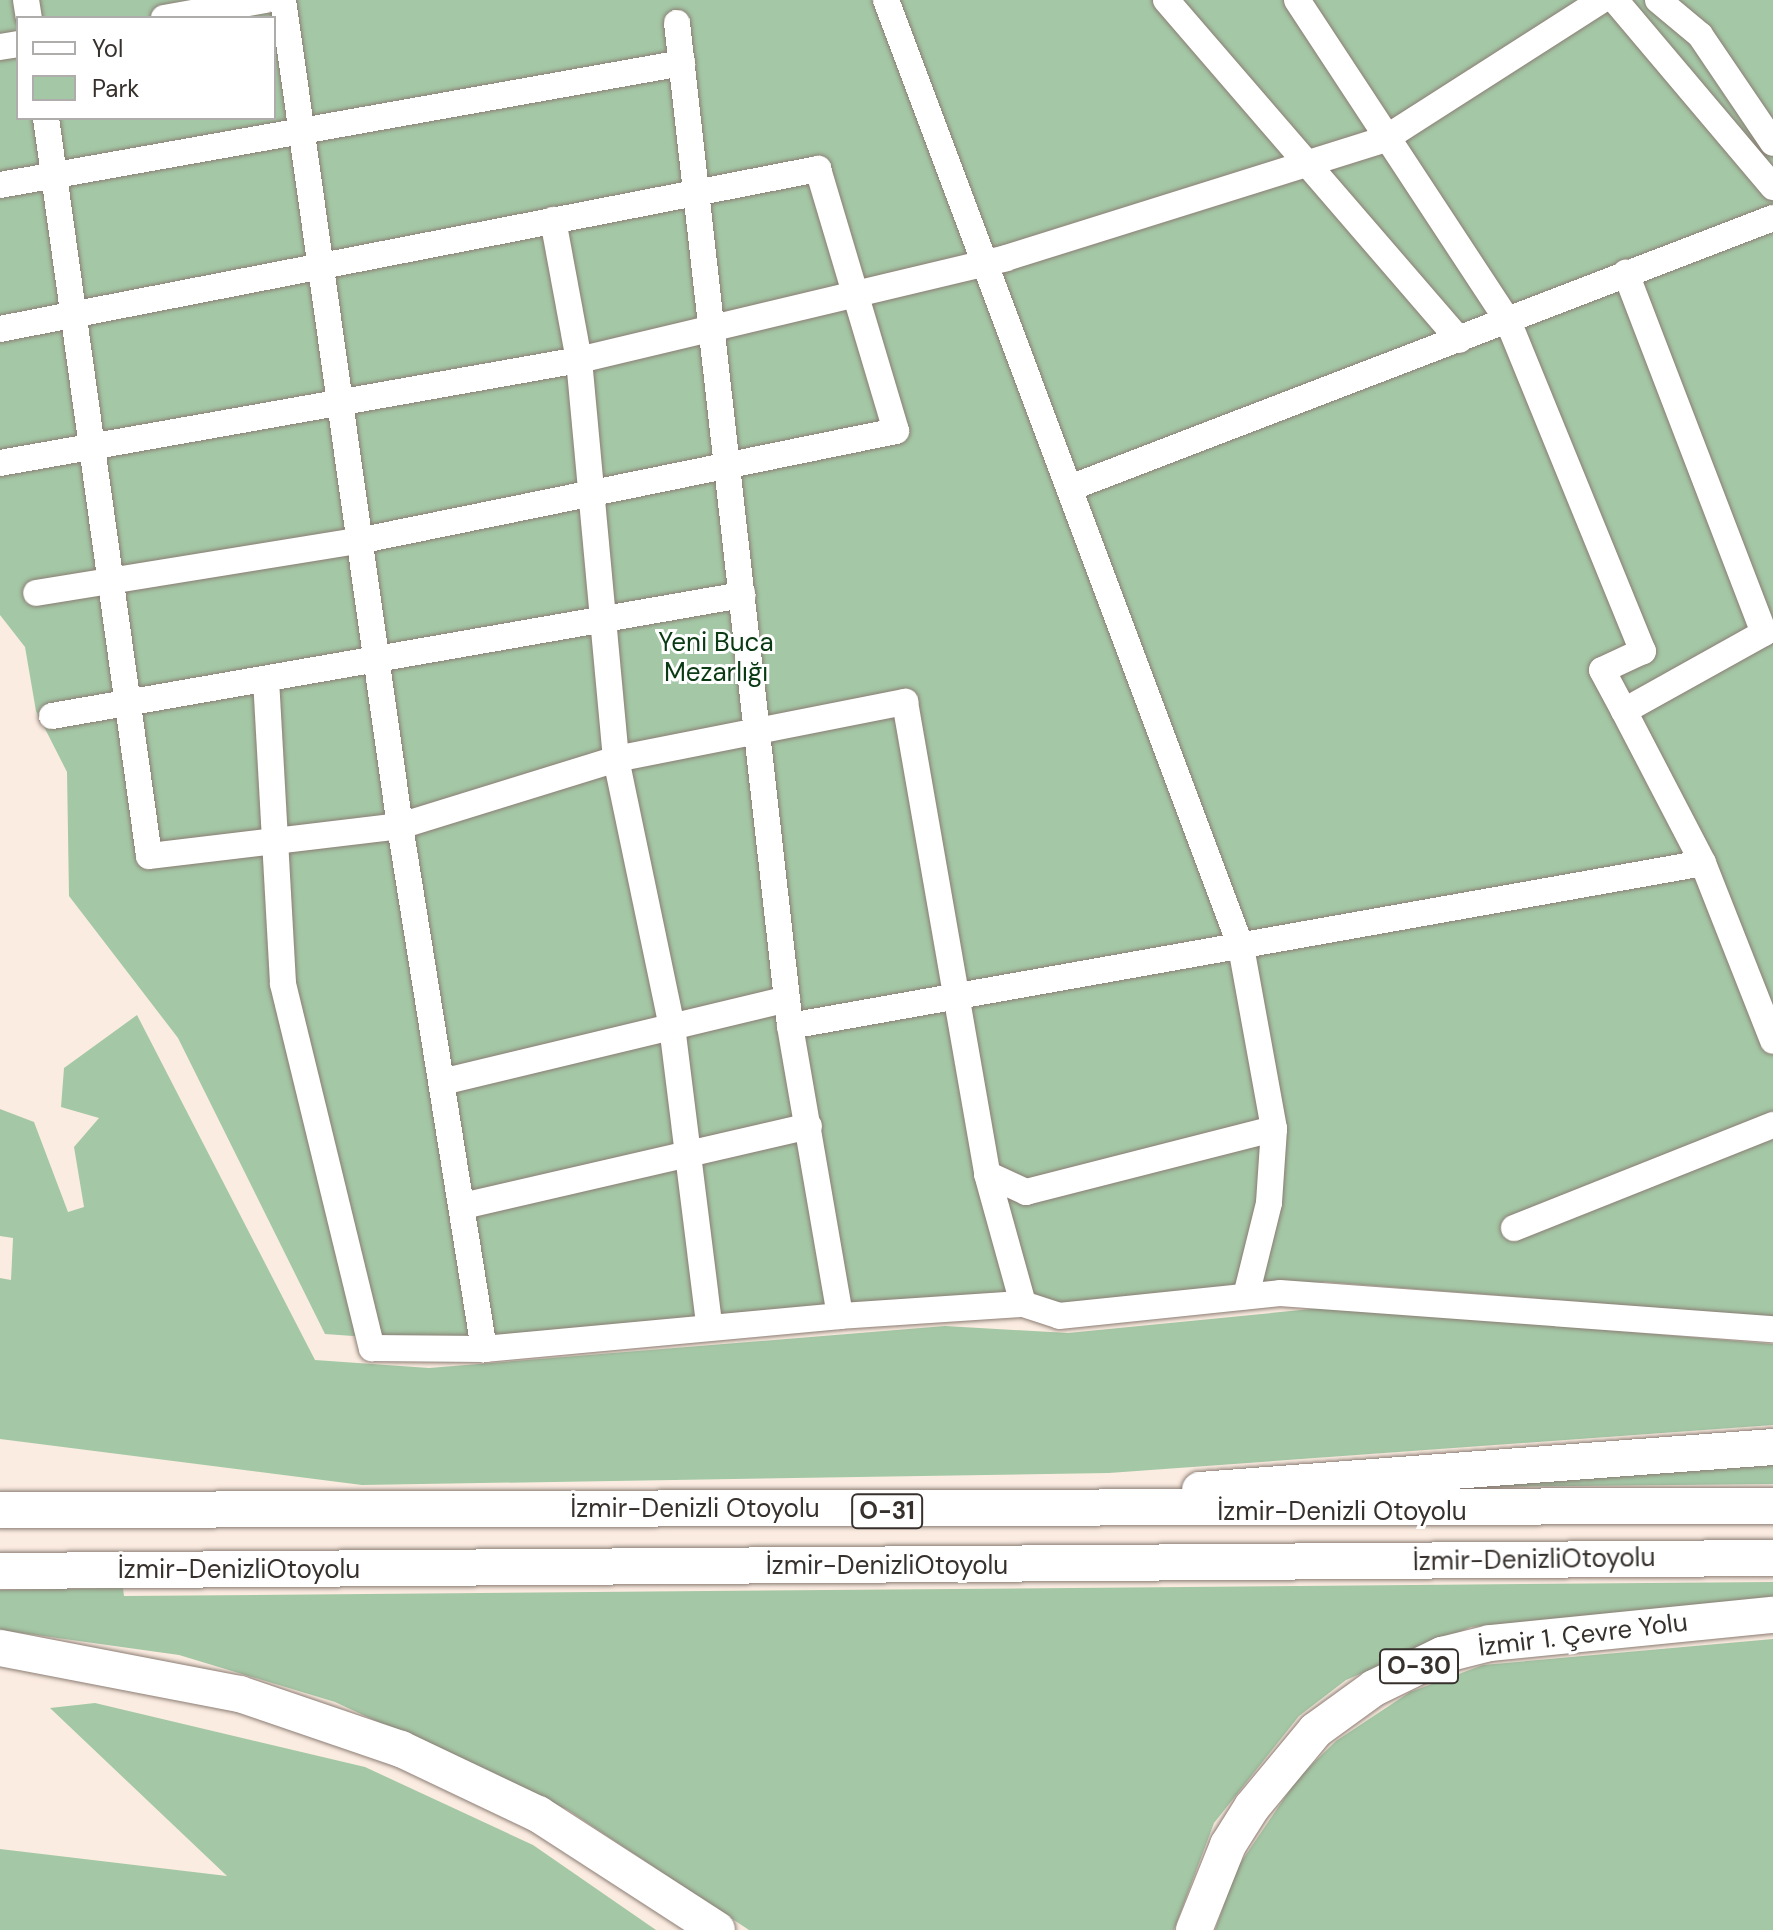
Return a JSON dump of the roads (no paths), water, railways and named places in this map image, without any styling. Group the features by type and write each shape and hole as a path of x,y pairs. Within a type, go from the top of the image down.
{"highway":[{"path":"915,1511 1068,1491 1183,1491 1773,1447"},
{"name":"İzmir-Denizli Otoyolu","path":"0,1510 915,1511 1773,1506"},
{"name":"İzmir-DenizliOtoyolu","path":"0,1571 1773,1558"},
{"name":"İzmir 1. Çevre Yolu","path":"1194,1930 1228,1845 1252,1807 1316,1730 1374,1688 1442,1655 1490,1643 1773,1615"},
{"path":"0,1648 240,1694 401,1749 538,1814 717,1930"}],"lane":[{"path":"175,16 265,0"},
{"path":"283,0 381,659 400,826 484,1349"},
{"path":"886,0 1241,947 1274,1129 1269,1203 1246,1296"},
{"path":"1166,0 1459,340"},
{"path":"1297,0 1383,140 1508,321 1643,651 1602,670 1703,863 1773,1041"},
{"path":"0,463 94,449 579,360 712,332 985,264 1383,140 1602,0"},
{"path":"1615,0 1773,187"},
{"path":"1658,0 1700,35 1773,143"},
{"path":"677,23 790,1026 840,1316"},
{"path":"0,185 303,135 682,63"},
{"path":"46,120 133,702 149,856 400,826 616,759 905,702 960,996 987,1174 1023,1304"},
{"path":"0,329 818,169 853,297 896,431 363,540 36,593"},
{"path":"1070,488 1773,218"},
{"path":"553,220 579,360 595,493 609,620 616,759 672,1026 685,1155 709,1324"},
{"path":"1624,711 1764,633 1626,273"},
{"path":"52,716 742,595"},
{"path":"266,679 280,840 283,984 372,1348 484,1349 709,1324 1023,1304 1059,1316 1246,1296 1470,1301 1773,1329"},
{"path":"790,1026 1703,863"},
{"path":"442,1082 787,999"},
{"path":"1514,1228 1773,1125"},
{"path":"463,1206 809,1126"},
{"path":"987,1174 1026,1192 1274,1129"}],"park label":[{"name":"Yeni Buca Mezarlığı","path":"716,658"}]}
